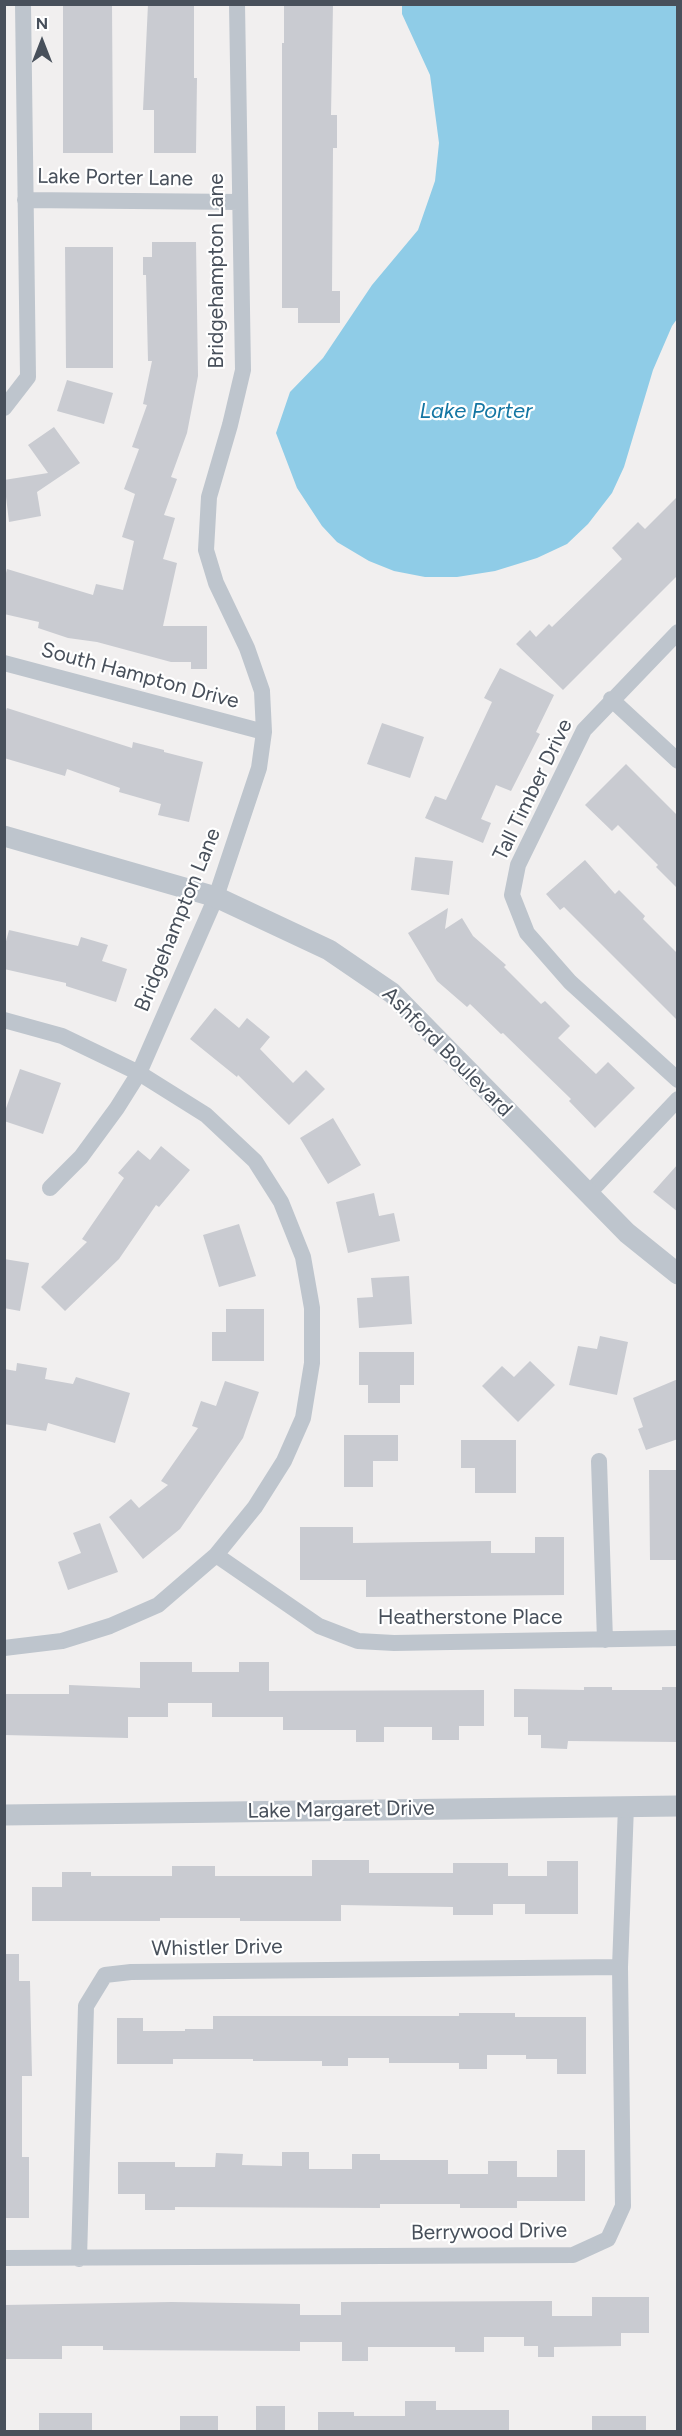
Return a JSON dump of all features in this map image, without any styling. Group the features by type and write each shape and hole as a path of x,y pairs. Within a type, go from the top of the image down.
{"street":[{"path":"4,408 28,377 23,4"},
{"name":"Bridgehampton Lane","path":"50,1188 81,1156 117,1108 139,1072 216,897 259,768 264,732 262,691 247,648 216,583 206,550 208,497 230,425 243,370 237,4"},
{"name":"Lake Porter Lane","path":"26,200 240,202"},
{"name":"Tall Timber Drive","path":"678,632 584,729 518,865 512,895 527,933 570,982 678,1080"},
{"name":"South Hampton Drive","path":"4,663 264,732"},
{"path":"611,699 678,761"},
{"name":"Ashford Boulevard","path":"4,836 216,897 329,950 392,993 627,1233 678,1275"},
{"path":"4,1020 62,1036 139,1072 206,1116 255,1161 281,1202 303,1257 312,1308 312,1363 303,1418 284,1461 255,1507 216,1555 158,1605 110,1626 62,1641 4,1648"},
{"path":"588,1194 678,1099"},
{"path":"599,1461 604,1640"},
{"name":"Heatherstone Place","path":"216,1555 320,1626 358,1641 394,1643 678,1638"},
{"name":"Berrywood Drive","path":"4,2259 573,2255 608,2239 623,2206 620,1967 626,1806"},
{"name":"Lake Margaret Drive","path":"4,1815 678,1806"},
{"name":"Whistler Drive","path":"79,2259 86,2006 105,1975 131,1972 620,1967"}],"water":[{"name":"Lake Porter","path":"402,5 677,5 677,319 653,370 624,467 612,493 588,524 567,544 537,558 495,571 457,577 425,577 394,571 369,561 337,542 322,526 297,488 276,433 290,392 323,358 372,285 418,230 435,181 439,143 430,75 402,14"}],"building":[{"path":"63,4 112,4 113,153 63,153"},
{"path":"148,4 194,4 194,78 197,78 196,153 154,153 154,110 143,110"},
{"path":"284,4 333,4 331,115 337,115 337,148 333,148 332,291 340,291 340,323 298,323 298,308 282,308"},
{"path":"152,242 196,242 198,376 187,433 171,477 177,479 164,515 175,518 163,559 177,563 163,626 207,626 207,669 191,669 191,662 171,662 97,642 68,638 38,628 39,622 4,614 4,581 7,569 93,595 96,584 123,590 134,541 122,537 135,494 124,489 139,449 132,447 147,405 143,404 152,361 148,361 146,275 143,275 143,257 152,257"},
{"path":"65,247 113,247 113,368 66,368"},
{"path":"67,380 113,393 104,424 57,411"},
{"path":"54,427 80,463 37,492 41,516 9,522 4,480 48,473 28,445"},
{"path":"678,496 678,575 563,690 516,644 530,630 536,637 549,624 552,627 622,559 612,548 638,522 645,529"},
{"path":"500,668 554,695 536,732 540,734 511,791 496,785 481,819 491,823 483,843 425,818 435,796 446,800 492,702 484,698"},
{"path":"7,708 132,748 133,742 203,762 189,822 158,815 161,804 119,792 120,788 67,769 65,776 4,758 4,716"},
{"path":"382,723 424,737 410,778 367,764"},
{"path":"626,764 678,816 678,889 656,867 658,865 618,825 612,831 585,805"},
{"path":"415,857 453,861 449,895 411,890"},
{"path":"585,860 615,894 619,890 645,916 643,919 678,954 678,1021 564,907 560,910 546,894"},
{"path":"448,908 445,929 462,918 473,936 506,965 504,967 541,1004 545,1001 570,1026 558,1038 596,1074 608,1062 635,1088 595,1128 569,1101 571,1099 503,1033 501,1034 470,1004 467,1007 437,981 408,933"},
{"path":"9,930 78,946 81,937 108,945 102,961 127,969 116,1002 66,986 66,983 4,969 4,949"},
{"path":"215,1008 239,1028 247,1018 270,1037 260,1049 293,1083 306,1070 325,1089 289,1125 238,1075 237,1077 190,1039"},
{"path":"20,1069 61,1083 43,1134 4,1121 4,1114"},
{"path":"333,1118 361,1165 328,1184 300,1138"},
{"path":"161,1146 190,1170 159,1207 156,1205 119,1259 65,1311 41,1287 87,1242 82,1239 124,1178 118,1173 138,1150 150,1160"},
{"path":"678,1164 678,1212 653,1192"},
{"path":"374,1193 379,1216 394,1213 400,1241 348,1253 336,1202"},
{"path":"239,1224 256,1276 219,1287 203,1235"},
{"path":"4,1259 29,1263 20,1311 4,1308"},
{"path":"409,1276 412,1324 359,1328 357,1298 373,1297 371,1278"},
{"path":"226,1309 264,1309 264,1361 212,1361 212,1332 226,1332"},
{"path":"600,1336 628,1342 617,1395 569,1385 578,1346 597,1349"},
{"path":"359,1352 414,1352 414,1385 400,1385 400,1403 368,1403 368,1385 359,1385"},
{"path":"530,1361 555,1385 518,1422 482,1386 502,1366 514,1377"},
{"path":"17,1363 47,1368 45,1379 73,1384 76,1377 130,1393 115,1443 48,1423 46,1431 4,1424 4,1369 16,1371"},
{"path":"678,1379 678,1439 646,1450 638,1429 643,1427 633,1398"},
{"path":"225,1381 259,1392 243,1438 180,1529 143,1559 109,1517 131,1499 139,1508 168,1485 161,1481 198,1428 192,1426 201,1401 216,1406"},
{"path":"344,1435 398,1435 398,1461 373,1461 373,1487 344,1487"},
{"path":"461,1440 516,1440 516,1493 475,1493 475,1468 461,1468"},
{"path":"649,1470 678,1470 678,1560 650,1560"},
{"path":"100,1523 118,1572 68,1590 58,1562 81,1553 73,1533"},
{"path":"300,1527 353,1527 353,1543 491,1541 491,1553 535,1553 535,1537 564,1537 564,1595 366,1597 366,1580 300,1580"},
{"path":"140,1662 192,1662 192,1672 239,1672 239,1662 269,1662 269,1691 484,1690 484,1726 459,1726 459,1740 432,1740 432,1727 384,1727 384,1742 356,1742 356,1730 283,1730 283,1717 212,1717 212,1703 168,1703 168,1717 128,1717 128,1738 4,1735 4,1694 69,1694 69,1685 140,1688"},
{"path":"584,1687 612,1687 612,1690 662,1690 662,1687 678,1687 678,1742 568,1741 567,1749 541,1748 541,1735 528,1735 528,1717 514,1717 514,1689 584,1690"},
{"path":"312,1860 369,1860 369,1873 453,1873 453,1863 508,1863 508,1876 547,1876 547,1861 578,1861 578,1914 525,1914 525,1904 493,1904 493,1915 453,1915 453,1907 341,1905 341,1921 160,1918 160,1921 32,1921 32,1887 62,1887 62,1872 91,1872 91,1876 172,1876 172,1866 215,1866 215,1876 312,1876"},
{"path":"4,1954 19,1954 19,1981 30,1981 32,2076 22,2076 22,2157 29,2157 29,2218 4,2218"},
{"path":"459,2013 515,2013 515,2017 586,2017 586,2074 557,2074 557,2059 526,2059 526,2055 487,2055 487,2069 459,2069 459,2063 389,2063 389,2058 348,2058 348,2066 322,2066 322,2061 253,2061 253,2059 173,2059 173,2064 117,2064 117,2018 143,2018 143,2031 185,2031 185,2029 213,2029 213,2016 459,2016"},
{"path":"557,2150 585,2150 585,2201 517,2201 517,2208 460,2208 460,2204 380,2204 380,2208 175,2207 175,2210 145,2210 145,2194 118,2194 118,2162 175,2162 175,2167 215,2167 216,2153 243,2154 242,2165 282,2166 282,2152 309,2152 309,2169 352,2169 352,2154 380,2154 380,2160 448,2160 448,2174 488,2174 488,2161 517,2161 517,2177 557,2177"},
{"path":"592,2297 649,2297 649,2333 621,2333 621,2346 554,2347 554,2357 538,2357 538,2346 524,2346 524,2337 484,2337 484,2352 455,2352 455,2347 368,2347 368,2361 342,2361 342,2342 300,2342 300,2351 103,2350 103,2346 62,2346 62,2359 4,2359 4,2305 171,2302 300,2304 300,2315 341,2315 341,2302 552,2301 552,2316 592,2316"},
{"path":"405,2401 436,2401 436,2410 509,2410 509,2432 318,2432 318,2412 354,2412 354,2416 405,2416"},
{"path":"256,2406 285,2406 285,2432 256,2432"},
{"path":"39,2413 92,2413 92,2432 39,2432"},
{"path":"180,2416 218,2416 218,2432 180,2432"},
{"path":"592,2416 646,2416 646,2432 592,2432"}]}
